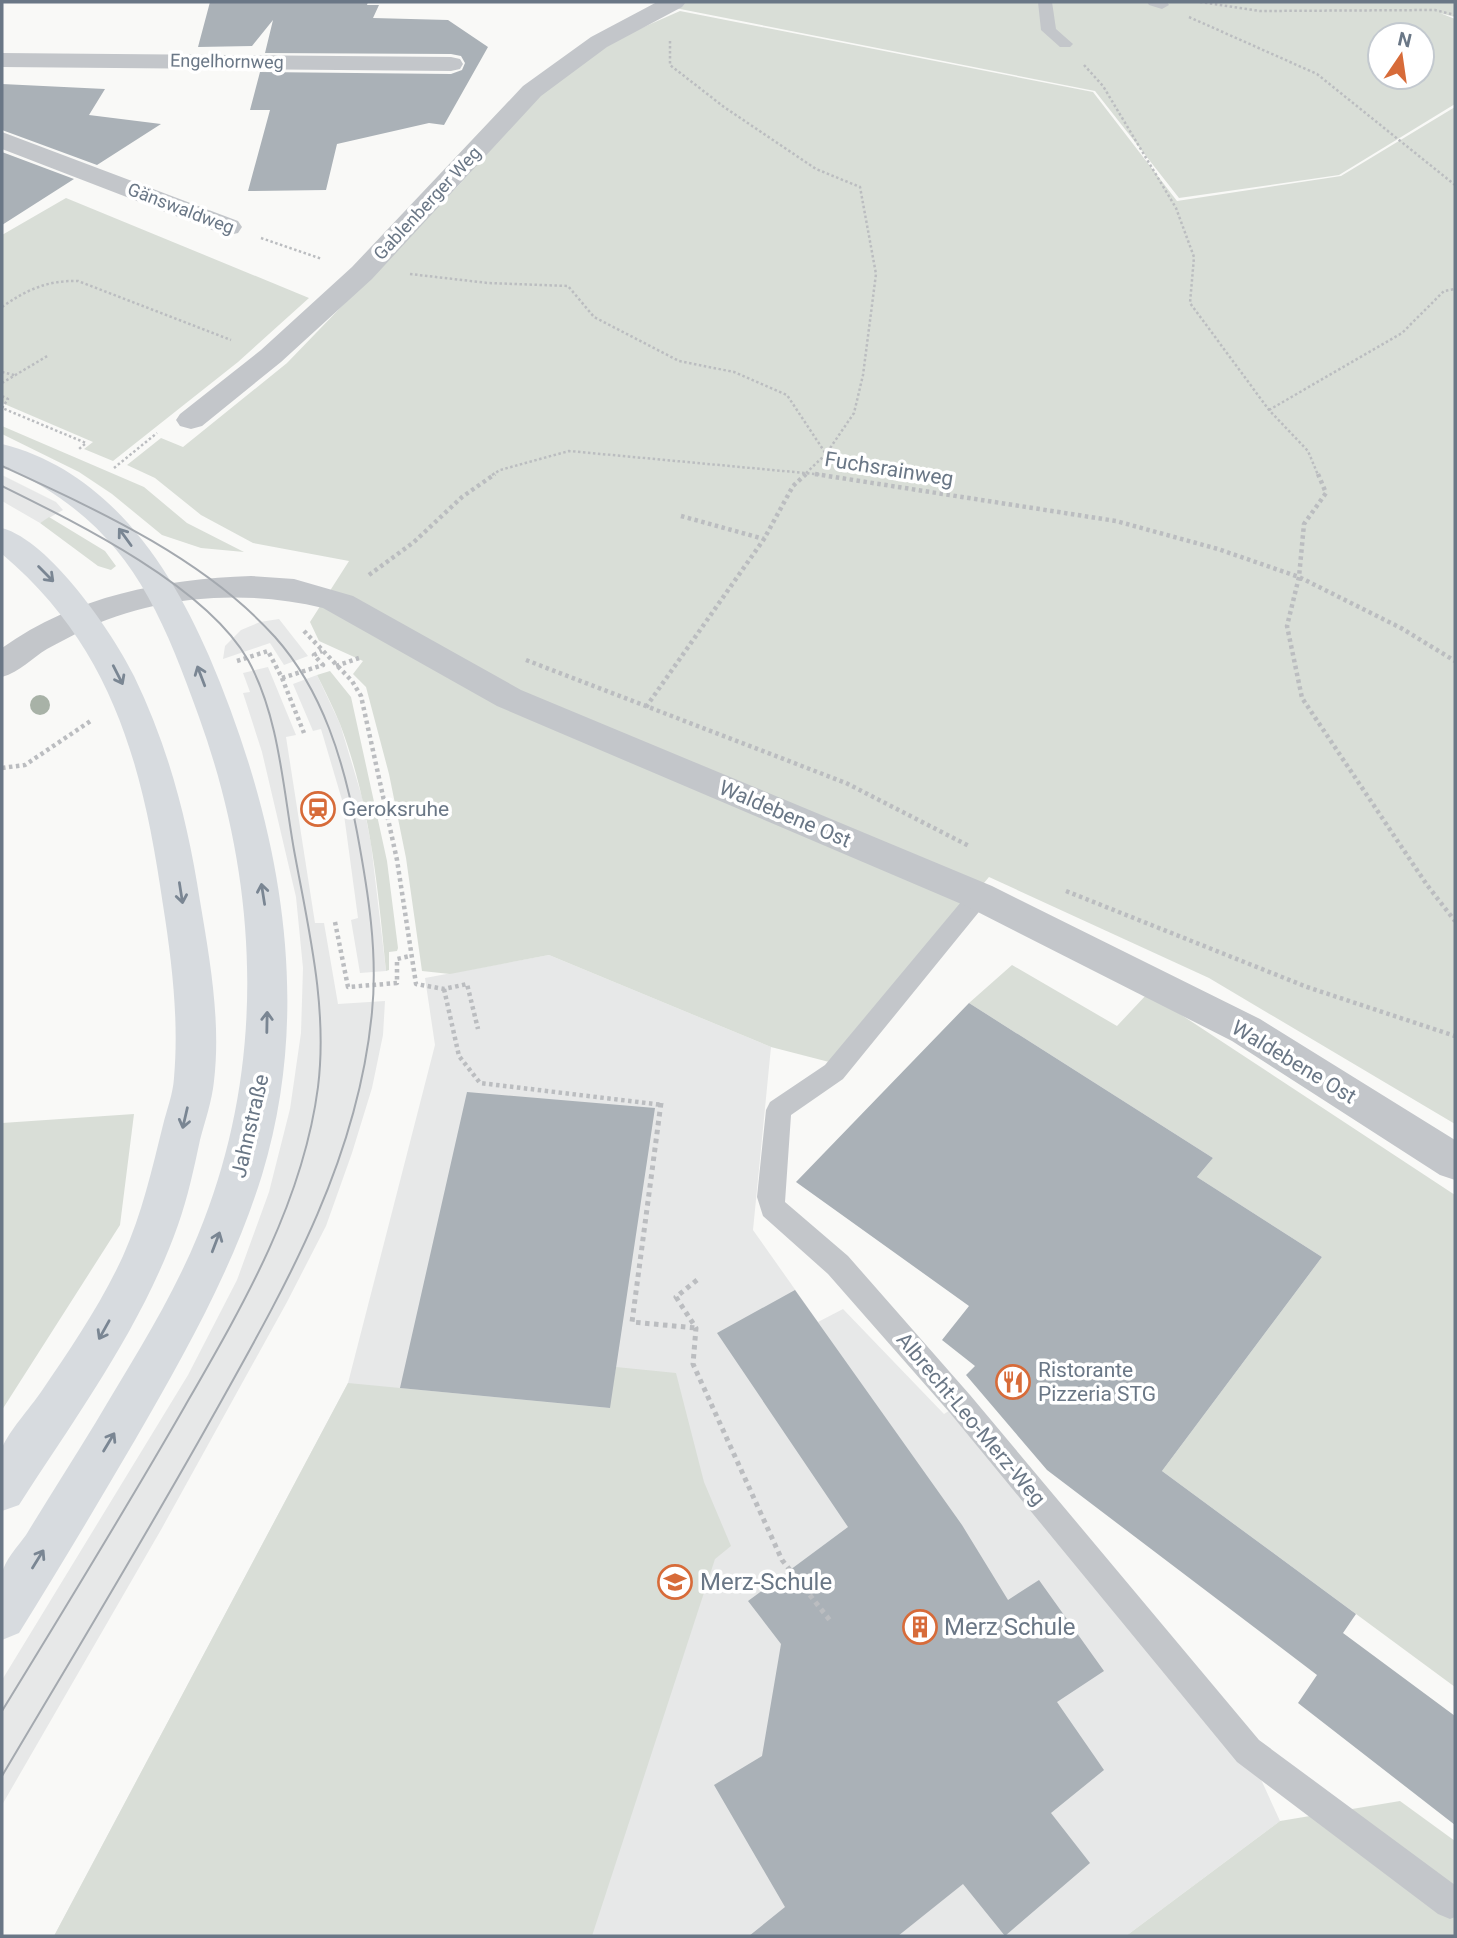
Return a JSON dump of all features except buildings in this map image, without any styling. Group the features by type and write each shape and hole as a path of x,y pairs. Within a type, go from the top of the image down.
{"main road":[{"name":"Jahnstraße","path":"2,453 64,483 98,507 116,524 164,594 188,641 234,764 254,838 266,911 268,962 267,1043 257,1107 242,1172 213,1251 156,1364 2,1616"},
{"path":"2,538 30,557 83,617 111,660 133,704 162,792 180,888 194,986 194,1082 174,1167 156,1226 130,1284 97,1343 2,1489"}],"street":[{"name":"Gablenberger Weg","path":"191,420 271,356 364,271 532,91 559,69 617,31 674,2"},
{"name":"Engelhornweg","path":"2,60 452,64"},
{"name":"Gänswaldweg","path":"2,140 229,227"},
{"name":"Waldebene Ost","path":"2,665 43,637 83,617 123,603 164,594 232,587 296,591 335,601 468,679 509,698 979,896 1245,1030 1455,1162"}],"lane":[{"path":"1045,2 1049,30 1065,44"},
{"name":"Albrecht-Leo-Merz-Weg","path":"979,896 834,1072 779,1110 771,1197 773,1208 838,1265 960,1404 1248,1751 1450,1902"}],"path":[{"path":"1200,2 1260,11 1435,10 1455,15"},
{"path":"1158,4 1318,74 1455,185"},
{"path":"617,31 670,39 670,65 724,107 816,169 860,187 876,274 863,374 854,413 826,454 793,486 764,539 647,706 846,783 971,846"},
{"path":"1065,44 1103,86 1141,154 1176,208 1194,257 1190,303 1269,410 1308,451 1326,492 1304,524 1299,577 1287,626 1302,698 1427,885 1455,921"},
{"name":"Gänswaldweg","path":"229,227 364,271 488,283 568,286 594,317 679,361 734,372 786,395 826,454"},
{"path":"2,307 33,286 56,281 78,281 271,356"},
{"path":"1269,410 1402,333 1444,291 1455,289"},
{"path":"2,383 49,355"},
{"path":"2,372 14,375"},
{"path":"2,396 8,399 2,408 86,443 76,451"},
{"name":"Fuchsrainweg","path":"335,601 414,542 482,481 500,470 551,454 569,451 598,452 805,472 1116,521 1218,549 1299,577 1401,628 1455,662"},
{"path":"114,468 125,458"},
{"path":"681,516 764,539"},
{"path":"322,652 352,681 360,696 397,860 416,984 443,989 467,984 478,1029"},
{"path":"282,678 304,733"},
{"path":"2,768 26,765 98,715 133,704"},
{"path":"1059,888 1286,981 1385,1016 1455,1036"},
{"path":"335,922 348,987 397,983 397,958 410,956"},
{"path":"443,989 459,1056 480,1083 663,1103 632,1322 696,1328"},
{"path":"697,1280 676,1297 696,1328 693,1364 782,1560 832,1623"}],"shaded area":[{"path":"681,2 1455,2 1455,17 1440,13 1455,19 1455,104 1339,175 1179,198 1095,91 670,7"},
{"path":"680,11 1093,92 1177,201 1341,176 1455,107 1455,1124 1209,978 989,877 833,1063 771,1047 549,955 450,974 422,971 406,858 389,774 366,687 353,674 363,661 319,641 310,622 349,561 253,543 201,515 155,478 127,465 161,438 183,447 287,363 458,186 542,92 612,41"},
{"path":"66,198 309,298 238,362 113,461 84,449 93,442 2,403 2,235"},
{"path":"2,426 144,487 187,523 244,552 201,548 162,535 112,494 79,472 2,434"},
{"path":"2,475 56,502 63,510 40,523 2,501"},
{"path":"49,517 105,551 116,566 111,570 98,566 40,523"},
{"path":"279,619 308,656 284,665 270,643 223,659 225,646 241,630 260,622"},
{"path":"268,667 296,735 286,737 315,923 324,923 338,1004 385,1001 383,1035 372,1088 326,1226 287,1302 162,1528 2,1805 2,1680 188,1375 237,1280 269,1192 290,1109 301,1033 303,968 296,897 262,752 243,693 250,692 243,673"},
{"path":"330,671 351,697 387,861 398,948 397,951 389,952 389,970 386,971 376,877 359,784 340,724 317,675"},
{"path":"317,675 340,724 362,797 371,844 386,971 360,973 351,920 358,918 342,800 321,729 313,731 293,684"},
{"name":"Merz-Schule","path":"549,955 771,1047 753,1230 818,1322 843,1309 944,1414 960,1404 1248,1751 1280,1821 1126,1936 54,1936 348,1383 435,1045 425,978"},
{"path":"1012,965 1117,1026 1148,993 1455,1195 1455,1687 1162,1471 1322,1257 1197,1177 1213,1158 969,1003"},
{"path":"134,1114 120,1225 2,1410 2,1123"},
{"path":"616,1367 676,1373 704,1482 731,1546 715,1559 592,1936 54,1936 348,1383 609,1408"},
{"path":"1400,1801 1455,1841 1455,1936 1126,1936 1280,1821"}],"tram line":[{"path":"2,466 148,538 182,560 216,583 247,609 292,658 319,704 345,780 365,877 374,967 372,1012 364,1067 351,1120 335,1171 292,1270 136,1551 2,1776"},
{"path":"2,486 102,538 171,582 228,633 248,660 267,705 278,753 315,967 320,1027 318,1087 310,1130 299,1172 267,1253 228,1331 163,1445 2,1711"}],"place":[{"name":"Geroksruhe","path":"318,809"},
{"name":"Ristorante Pizzeria STG","path":"1013,1382"},
{"name":"Merz-Schule","path":"675,1582"},
{"name":"Merz Schule","path":"920,1627"}]}
